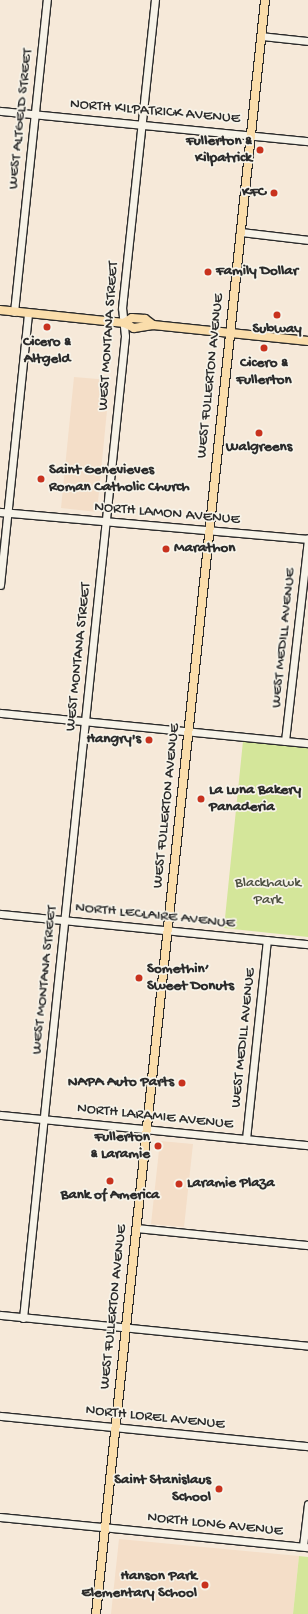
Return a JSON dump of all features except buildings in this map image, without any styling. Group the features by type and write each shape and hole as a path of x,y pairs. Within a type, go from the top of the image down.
{"main road":[{"name":"WEST FULLERTON AVENUE","path":"96,1614 264,0"},
{"path":"0,310 124,323 132,318 145,319 153,325 308,341"}],"street":[{"name":"WEST ALTGELD STREET","path":"14,312 47,0"},
{"name":"WEST MONTANA STREET","path":"23,1318 125,336 124,323 142,124 156,0"},
{"path":"261,36 308,41"},
{"name":"NORTH KILPATRICK AVENUE","path":"0,111 250,134 308,141"},
{"path":"240,232 308,240"},
{"path":"0,585 4,513 28,313"},
{"name":"NORTH LAMON AVENUE","path":"4,513 308,539"},
{"name":"WEST MEDILL AVENUE","path":"286,741 308,539"},
{"path":"0,713 308,743"},
{"name":"NORTH LECLAIRE AVENUE","path":"0,914 308,944"},
{"name":"WEST MEDILL AVENUE","path":"246,1139 268,940"},
{"name":"NORTH LARAMIE AVENUE","path":"0,1115 308,1146"},
{"path":"137,1228 308,1245"},
{"path":"0,1315 308,1346"},
{"name":"NORTH LOREL AVENUE","path":"0,1416 308,1446"},
{"path":"306,1547 308,1504"},
{"name":"NORTH LONG AVENUE","path":"0,1517 306,1547"}],"shaded area":[{"path":"74,377 110,380 97,512 61,508"},
{"name":"Laramie Plaza","path":"160,1141 193,1144 184,1227 151,1224"},
{"name":"Hanson Park Elementary School","path":"119,1539 299,1556 293,1614 111,1614"}],"green space":[{"name":"Blackhawk Park","path":"243,741 308,748 308,937 224,928"},
{"path":"299,1556 308,1557 308,1614 293,1614"}],"place":[{"name":"Fullerton & Kilpatrick","path":"260,150"},
{"name":"KFC","path":"274,193"},
{"name":"Family Dollar","path":"208,272"},
{"name":"Subway","path":"277,315"},
{"name":"Cicero & Altgeld","path":"47,327"},
{"name":"Cicero & Fullerton","path":"264,348"},
{"name":"Walgreens","path":"259,433"},
{"name":"Saint Genevieves Roman Catholic Church","path":"41,479"},
{"name":"Marathon","path":"166,549"},
{"name":"Hangry's","path":"149,740"},
{"name":"La Luna Bakery Panaderia","path":"201,799"},
{"name":"Somethin’ Sweet Donuts","path":"139,978"},
{"name":"NAPA Auto Parts","path":"182,1083"},
{"name":"Fullerton & Laramie","path":"158,1146"},
{"name":"Bank of America","path":"110,1181"},
{"name":"Laramie Plaza","path":"179,1184"},
{"name":"Saint Stanislaus School","path":"219,1489"},
{"name":"Hanson Park Elementary School","path":"205,1585"}]}
